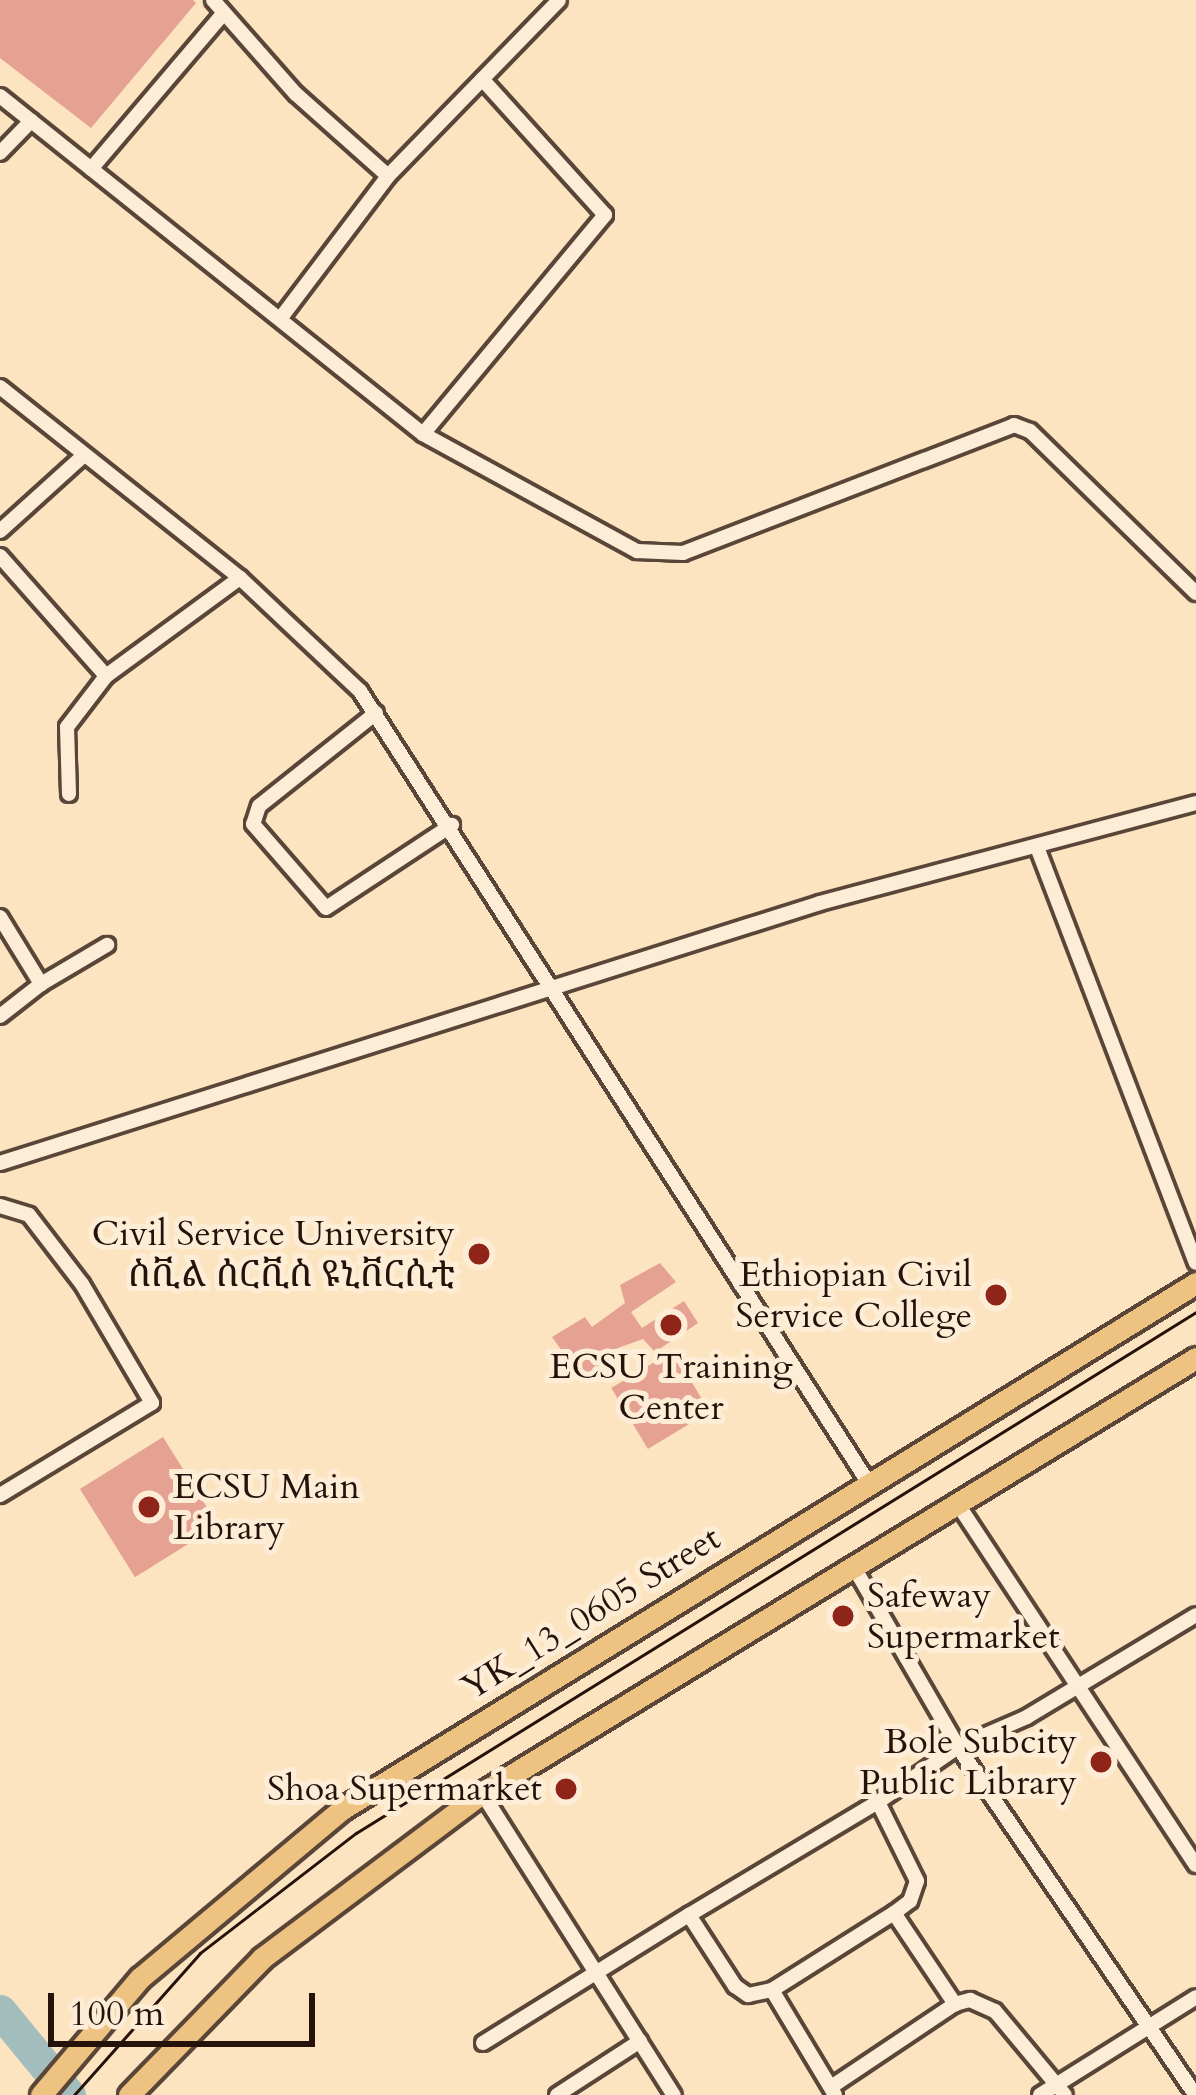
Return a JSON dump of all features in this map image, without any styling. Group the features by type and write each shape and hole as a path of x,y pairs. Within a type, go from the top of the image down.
{"main road":[{"name":"YK_13_0605 Street","path":"41,2095 140,1978 342,1809 1196,1283"},
{"path":"130,2095 262,1958 482,1793 1196,1358"}],"street":[{"path":"280,319 388,176 560,0"},
{"path":"91,169 218,6 296,94 388,176"},
{"path":"423,434 605,214 482,80"},
{"path":"0,96 423,434 531,500 660,555 682,554 992,428 1014,425 1030,431 1196,593"},
{"path":"0,153 32,121"},
{"path":"0,387 240,578 376,713 452,825 868,1482"},
{"path":"0,531 83,456"},
{"path":"0,556 106,676"},
{"path":"70,794 67,727 106,676 240,578"},
{"path":"376,713 259,806 253,824 326,908 452,825"},
{"path":"3,1158 553,986 1196,803"},
{"path":"1036,848 1196,1264"},
{"path":"0,917 40,984"},
{"path":"0,1016 40,984 107,945"},
{"path":"0,1206 29,1215 152,1403 0,1495"},
{"path":"959,1506 1196,1865"},
{"path":"855,1569 958,1747 1195,2095"},
{"path":"483,2043 595,1970 878,1802 958,1747 1080,1685 1196,1615"},
{"path":"482,1793 674,2095"},
{"path":"689,1915 735,1987 748,1995 772,1990 910,1901 917,1881 878,1802"},
{"path":"894,1913 955,2004"},
{"path":"772,1990 835,2090 955,2004 970,2000 995,2011 1061,2089"},
{"path":"1040,2095 1061,2089 1196,1997"},
{"path":"557,2095 640,2041"}],"building":[{"path":"0,0 196,3 91,128 0,58"},
{"name":"ECSU Training Center","path":"660,1263 676,1282 631,1312 642,1328 684,1301 698,1323 655,1352 643,1339 607,1352 617,1364 584,1383 571,1367 561,1369 551,1357 562,1351 552,1337 585,1317 592,1327 625,1303 620,1285"},
{"path":"673,1351 710,1412 648,1449 611,1388"},
{"name":"ECSU Main Library","path":"163,1437 218,1525 135,1577 80,1489"}],"waterway":[{"path":"0,2011 69,2095"}],"tram line":[{"path":"74,2095 200,1953 356,1833 1196,1312"}],"place":[{"name":"Civil Service University ስቪል ሰርቪስ ዩኒቨርሲቲ","path":"479,1254"},
{"name":"Ethiopian Civil Service College","path":"996,1295"},
{"name":"ECSU Training Center","path":"671,1325"},
{"name":"ECSU Main Library","path":"149,1507"},
{"name":"Safeway Supermarket","path":"843,1616"},
{"name":"Bole Subcity Public Library","path":"1101,1762"},
{"name":"Shoa Supermarket","path":"566,1789"}]}
